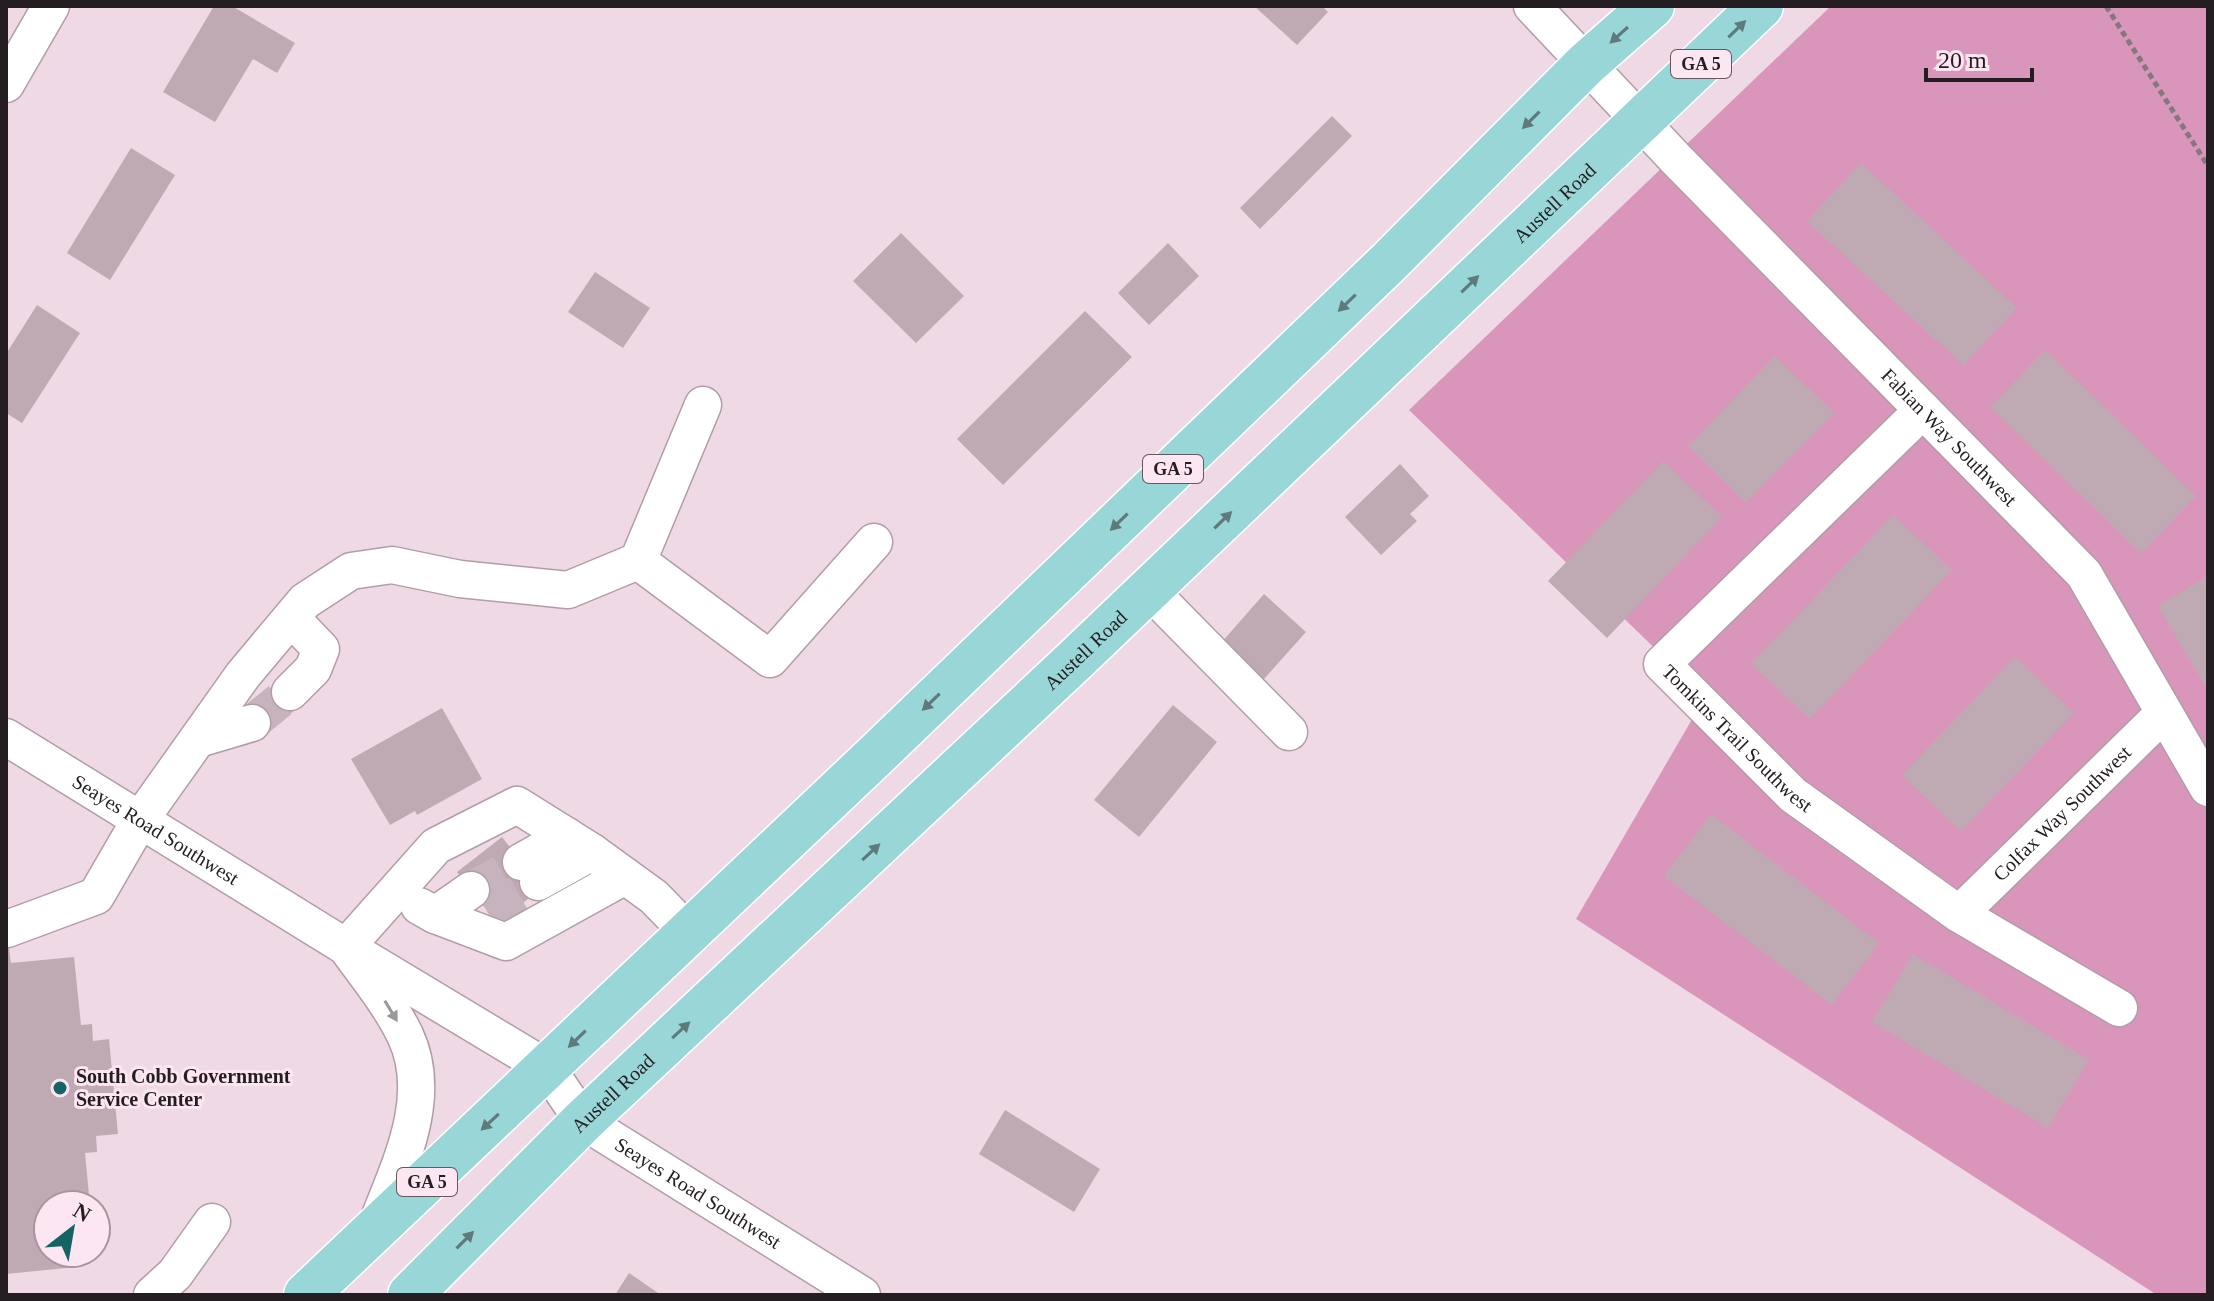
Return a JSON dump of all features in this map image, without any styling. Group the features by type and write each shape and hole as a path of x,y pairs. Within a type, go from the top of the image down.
{"main road":[{"name":"GA 5","path":"306,1295 689,933 1389,262 1586,64 1652,6"},
{"name":"Austell Road","path":"410,1295 583,1121 1149,590 1761,6"}],"street":[{"path":"6,84 51,6"},
{"name":"Fabian Way Southwest","path":"1532,6 1640,122 2084,574 2208,788"},
{"path":"7,929 96,896 140,820 243,675 305,601 351,571 392,565 460,579 568,590 638,561 703,405"},
{"name":"Tomkins Trail Southwest","path":"1923,410 1662,664 1793,795 1959,914 2119,1008"},
{"path":"638,561 770,659 874,542"},
{"path":"1149,590 1289,732"},
{"path":"290,692 313,669 321,649 291,618"},
{"name":"Colfax Way Southwest","path":"1959,914 2164,713"},
{"path":"198,739 252,723"},
{"name":"Seayes Road Southwest","path":"6,737 547,1068 583,1121 862,1295"},
{"path":"346,947 436,846 517,805 654,897 689,933"},
{"path":"568,837 522,862 568,837"},
{"path":"395,892 435,915 506,942 625,876"},
{"path":"435,915 473,892"},
{"name":"Seayes Road Southwest","path":"346,947 387,1004 406,1038 414,1067 415,1098 406,1153 374,1231"},
{"path":"152,1295 175,1274 212,1222"}],"path":[{"path":"2106,6 2208,166"}],"shaded area":[{"path":"1831,6 2208,6 2208,1295 2157,1295 1576,919 1705,697 1409,410"}],"building":[{"path":"214,6 232,6 295,43 277,73 253,59 215,122 163,92"},
{"path":"1254,6 1322,6 1328,12 1297,45"},
{"path":"1332,116 1352,136 1260,229 1240,208"},
{"path":"131,148 175,175 110,280 67,253"},
{"path":"1861,163 2017,308 1963,365 1807,221"},
{"path":"901,233 964,296 916,343 853,281"},
{"path":"1168,243 1199,276 1149,325 1118,293"},
{"path":"595,272 650,308 623,348 568,312"},
{"path":"37,305 80,333 22,423 6,413 6,354"},
{"path":"1085,311 1132,357 1003,485 957,439"},
{"path":"2045,350 2196,496 2141,553 1990,407"},
{"path":"1775,356 1834,413 1746,503 1688,446"},
{"path":"1663,461 1722,517 1607,638 1548,581"},
{"path":"1400,464 1429,496 1410,514 1417,521 1381,555 1345,517"},
{"path":"1893,515 1952,570 1810,719 1751,664"},
{"path":"2208,576 2208,691 2158,606"},
{"path":"1264,594 1306,632 1263,680 1221,643"},
{"path":"2015,657 2074,713 1961,831 1902,775"},
{"path":"280,680 301,705 263,736 242,711"},
{"path":"1173,705 1217,742 1139,837 1094,800"},
{"path":"442,708 482,779 417,815 415,811 390,825 351,759"},
{"path":"1711,814 1879,943 1832,1005 1664,876"},
{"path":"502,837 542,888 497,923 457,872"},
{"name":"South Cobb Government Service Center","path":"8,940 11,963 74,957 81,1025 92,1024 93,1041 109,1039 118,1134 96,1136 97,1152 85,1153 88,1189 32,1189 32,1269 56,1269 6,1274"},
{"path":"1913,954 2089,1060 2048,1128 1872,1022"},
{"path":"1005,1110 1100,1169 1074,1212 979,1154"},
{"path":"629,1273 661,1295 615,1295"}],"tunnel":[{"path":"252,723 290,692"},
{"path":"471,890 521,862"},
{"path":"487,911 538,882"}],"place":[{"name":"South Cobb Government Service Center","path":"60,1088"}]}
